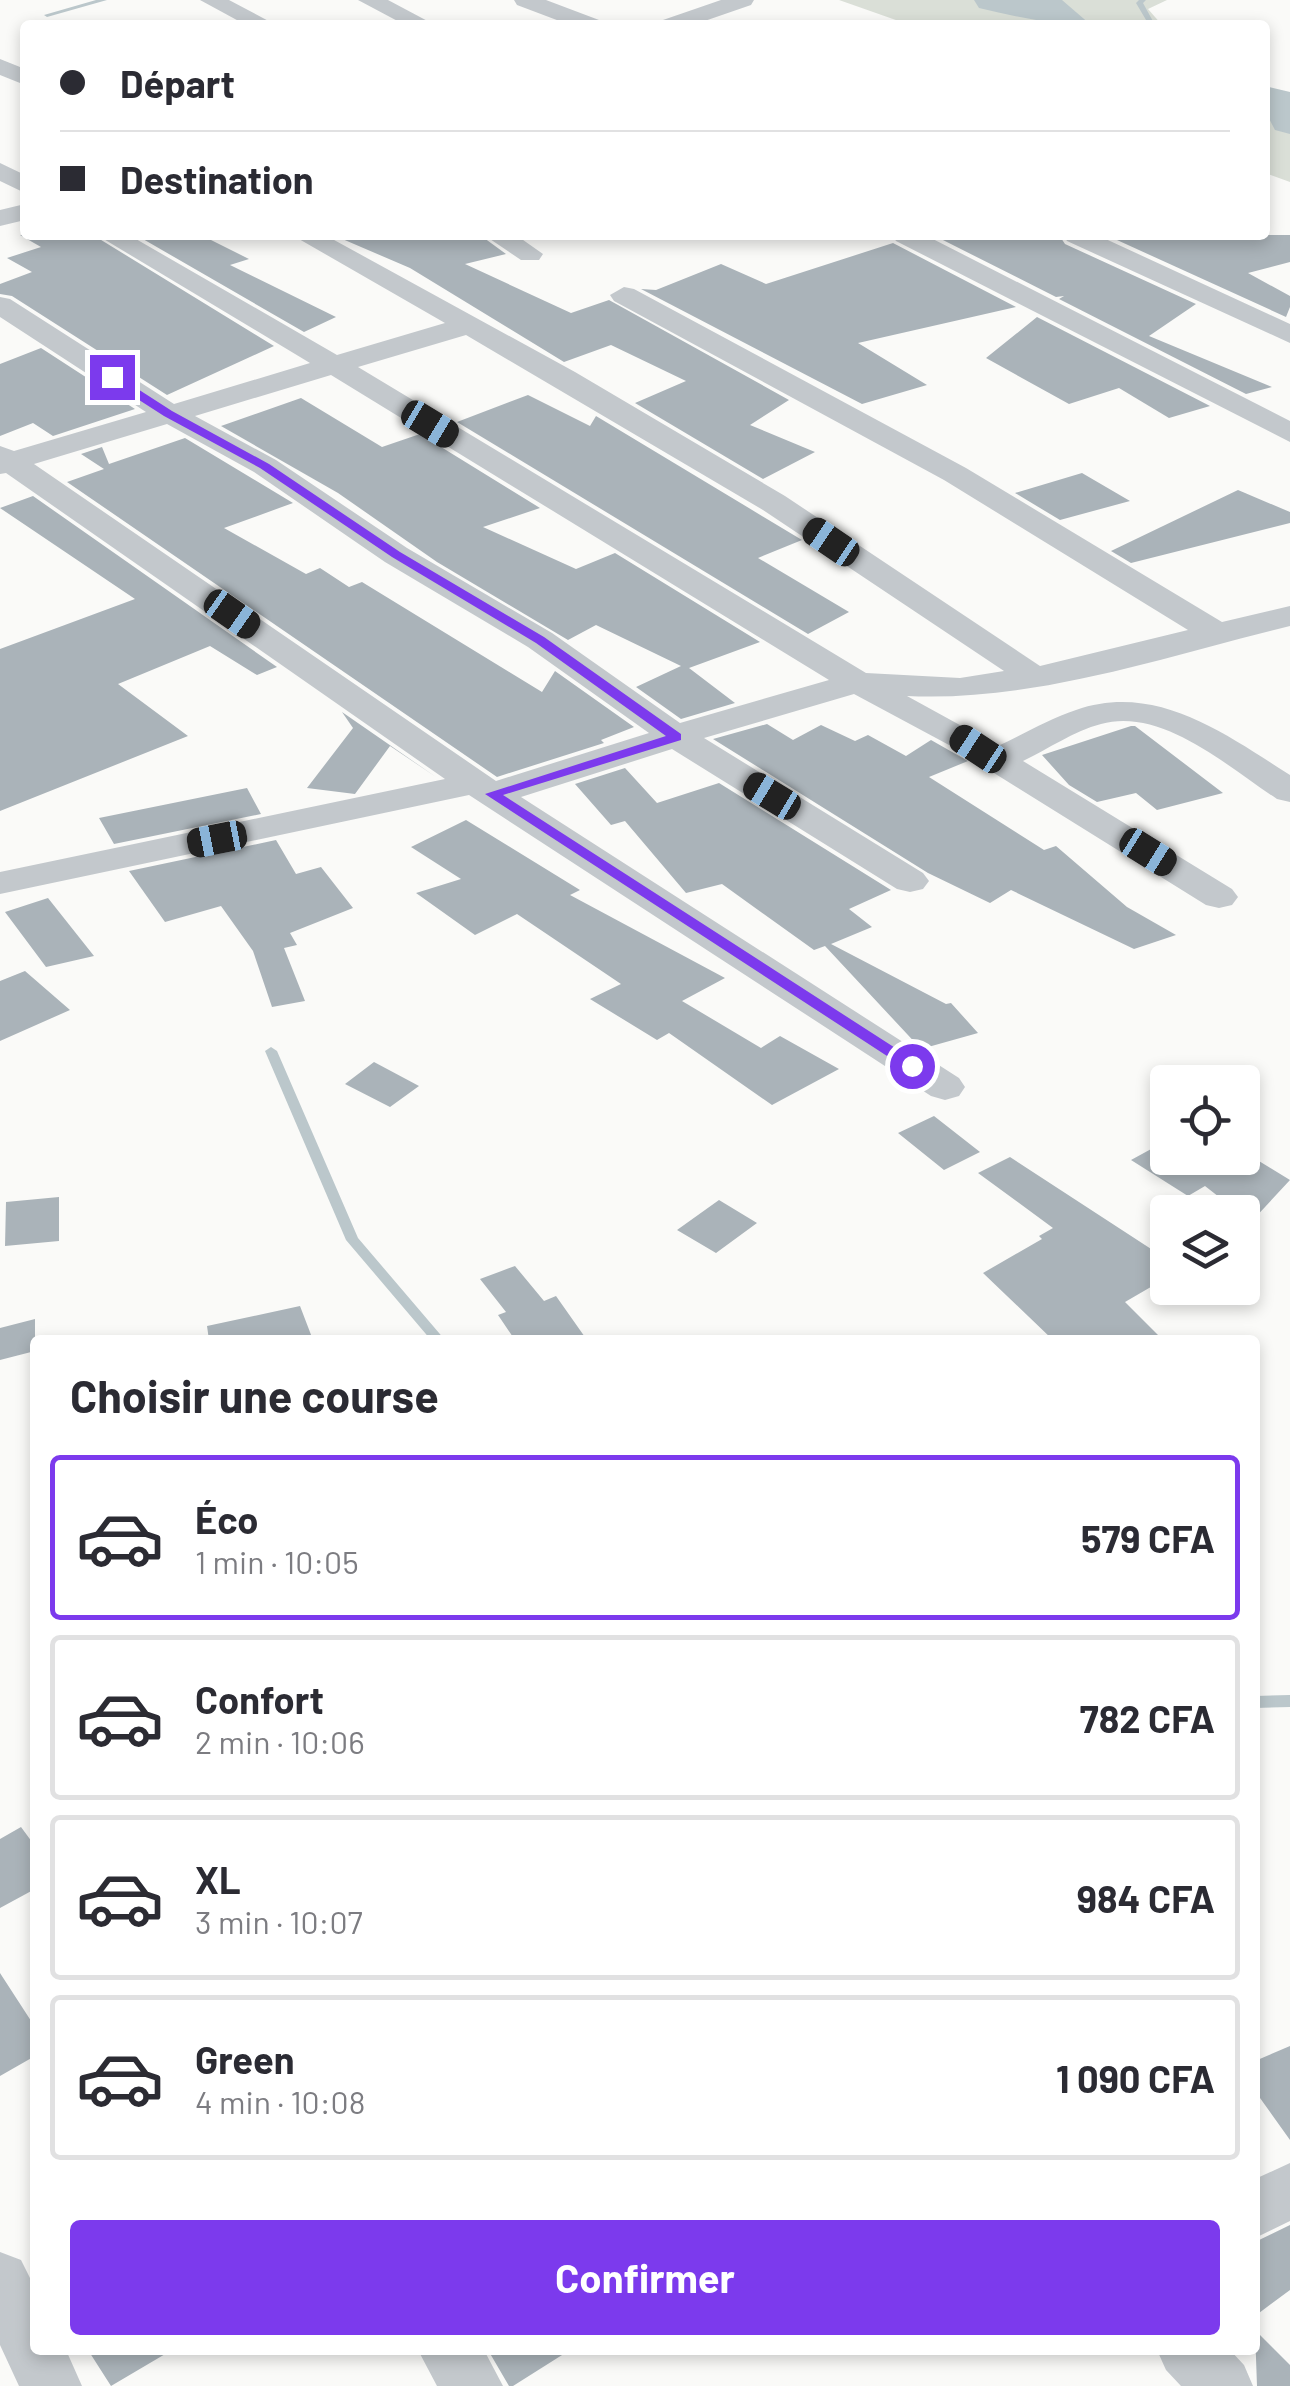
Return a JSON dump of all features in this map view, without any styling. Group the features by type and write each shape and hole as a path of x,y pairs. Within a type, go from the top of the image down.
{"street":[{"path":"211,0 254,20"},
{"path":"369,0 413,20"},
{"path":"526,0 577,20"},
{"path":"685,20 743,0"},
{"path":"119,240 332,364 858,683 996,760 1219,897"},
{"path":"315,240 469,324 774,504 1035,677"},
{"path":"506,240 530,254"},
{"path":"915,240 1290,433"},
{"path":"1087,240 1290,335"},
{"path":"624,295 954,474 1216,633"},
{"path":"0,305 168,414 264,466 396,554 540,640 677,737 910,881"},
{"path":"3,461 469,324"},
{"path":"3,461 483,788 945,1087"},
{"path":"0,850 15,879 483,788 677,737 858,683 960,688 1035,677 1290,616"},
{"path":"996,760 1073,723 1103,713 1127,712 1180,725 1290,791"},
{"path":"1260,2209 1290,2189"},
{"path":"0,2280 30,2341"},
{"path":"37,2355 52,2386"},
{"path":"451,2355 472,2386"},
{"path":"1193,2355 1222,2386"}],"shaded area":[{"path":"839,0 1167,0 1148,9 1158,20 896,20"},
{"path":"1270,89 1290,95 1290,182 1270,175"}],"building":[{"path":"1270,235 1290,235 1290,262 1248,273 1290,296 1286,317 1117,240 1270,240"},
{"path":"29,240 101,240 274,346 167,395 12,296 0,294 0,284 32,272 7,258 41,247"},
{"path":"145,240 211,240 249,259 230,265 336,317 304,332"},
{"path":"345,240 487,240 506,254 465,264 571,313 609,300 789,400 750,425 815,452 763,479 635,403 686,381 611,345 564,362 410,268"},
{"path":"943,240 1062,240 1196,304 1149,336 1272,387 1246,394 1059,299 1064,296 1056,297"},
{"path":"893,243 1016,307 858,343 927,385 862,404 641,289 656,290 721,264 766,284"},
{"path":"1037,317 1210,406 1169,418 1119,388 1069,404 986,358"},
{"path":"41,348 135,409 53,436 33,423 0,436 0,364"},
{"path":"528,395 590,426 596,416 802,540 758,558 849,612 808,634 457,422"},
{"path":"301,398 382,447 420,434 540,508 483,527 576,569 615,553 760,642 689,668 735,703 681,719 636,687 681,666 596,625 568,640 437,562 338,493 221,426"},
{"path":"185,438 293,503 224,528 306,574 320,568 349,587 362,582 542,692 555,671 634,727 601,740 604,743 497,777 67,482 104,469 81,454 102,447 109,464"},
{"path":"1082,473 1130,501 1060,520 1015,493"},
{"path":"1238,490 1290,512 1290,523 1131,563 1111,551"},
{"path":"33,496 277,667 257,675 210,646 118,684 188,736 0,811 0,649 135,599 0,508"},
{"path":"342,712 436,777 390,746 355,794 307,788 353,728"},
{"path":"767,724 793,740 821,725 855,741 868,735 906,756 931,740 968,761 929,777 1044,850 1056,846 1127,907 1176,935 1134,949 1011,890 990,903 928,873 713,739"},
{"path":"1131,726 1223,793 1157,810 1136,793 1097,802 1069,785 1042,755"},
{"path":"625,768 657,803 719,783 891,890 849,909 872,927 831,944 946,1004 951,1003 978,1033 921,1049 825,946 814,950 722,884 686,893 625,821 611,825 575,784"},
{"path":"247,788 261,814 114,844 99,818"},
{"path":"466,820 580,890 570,895 725,978 682,1001 761,1048 780,1036 839,1069 772,1105 669,1033 657,1040 590,999 621,984 517,914 475,935 416,893 461,879 411,847"},
{"path":"276,840 296,874 321,867 353,908 290,933 297,945 284,948 305,1001 272,1007 253,951 221,906 165,922 129,871"},
{"path":"48,898 94,956 46,967 5,912"},
{"path":"25,971 70,1010 0,1041 0,981"},
{"path":"374,1062 419,1086 390,1107 345,1084"},
{"path":"934,1116 980,1152 944,1170 898,1133"},
{"path":"1150,1150 1150,1172 1131,1160"},
{"path":"1010,1157 1150,1248 1150,1287 1125,1302 1158,1335 1048,1335 983,1273 1042,1239 1039,1236 1053,1228 978,1173"},
{"path":"1260,1162 1290,1180 1260,1212 1260,1195 1216,1195 1205,1186 1186,1195 1155,1175 1260,1175"},
{"path":"59,1197 59,1241 5,1246 6,1202"},
{"path":"719,1200 757,1223 716,1253 677,1230"},
{"path":"515,1266 544,1301 556,1296 583,1335 512,1335 498,1315 506,1312 480,1279"},
{"path":"300,1306 311,1335 208,1335 207,1326"},
{"path":"35,1319 30,1352 0,1360 0,1328"},
{"path":"21,1827 30,1839 30,1892 0,1908 0,1839"},
{"path":"0,1973 30,2019 30,2059 0,2076"},
{"path":"1290,2046 1290,2140 1260,2098 1260,2059"},
{"path":"1290,2225 1290,2290 1260,2312 1260,2240"},
{"path":"1260,2335 1290,2365 1290,2386 1257,2386"},
{"path":"91,2355 164,2355 111,2386"},
{"path":"491,2355 562,2355 513,2386 509,2386"}],"waterway":[{"path":"47,15 104,0"},
{"path":"993,0 1047,7 1064,20"},
{"path":"1143,0 1139,3 1149,20"},
{"path":"1270,100 1285,104 1290,121"},
{"path":"271,1051 352,1240 434,1335"},
{"path":"1260,1702 1290,1701"}],"route":[{"path":"112,377 168,414 264,466 396,554 540,640 677,737 492,794 912,1066"}]}
